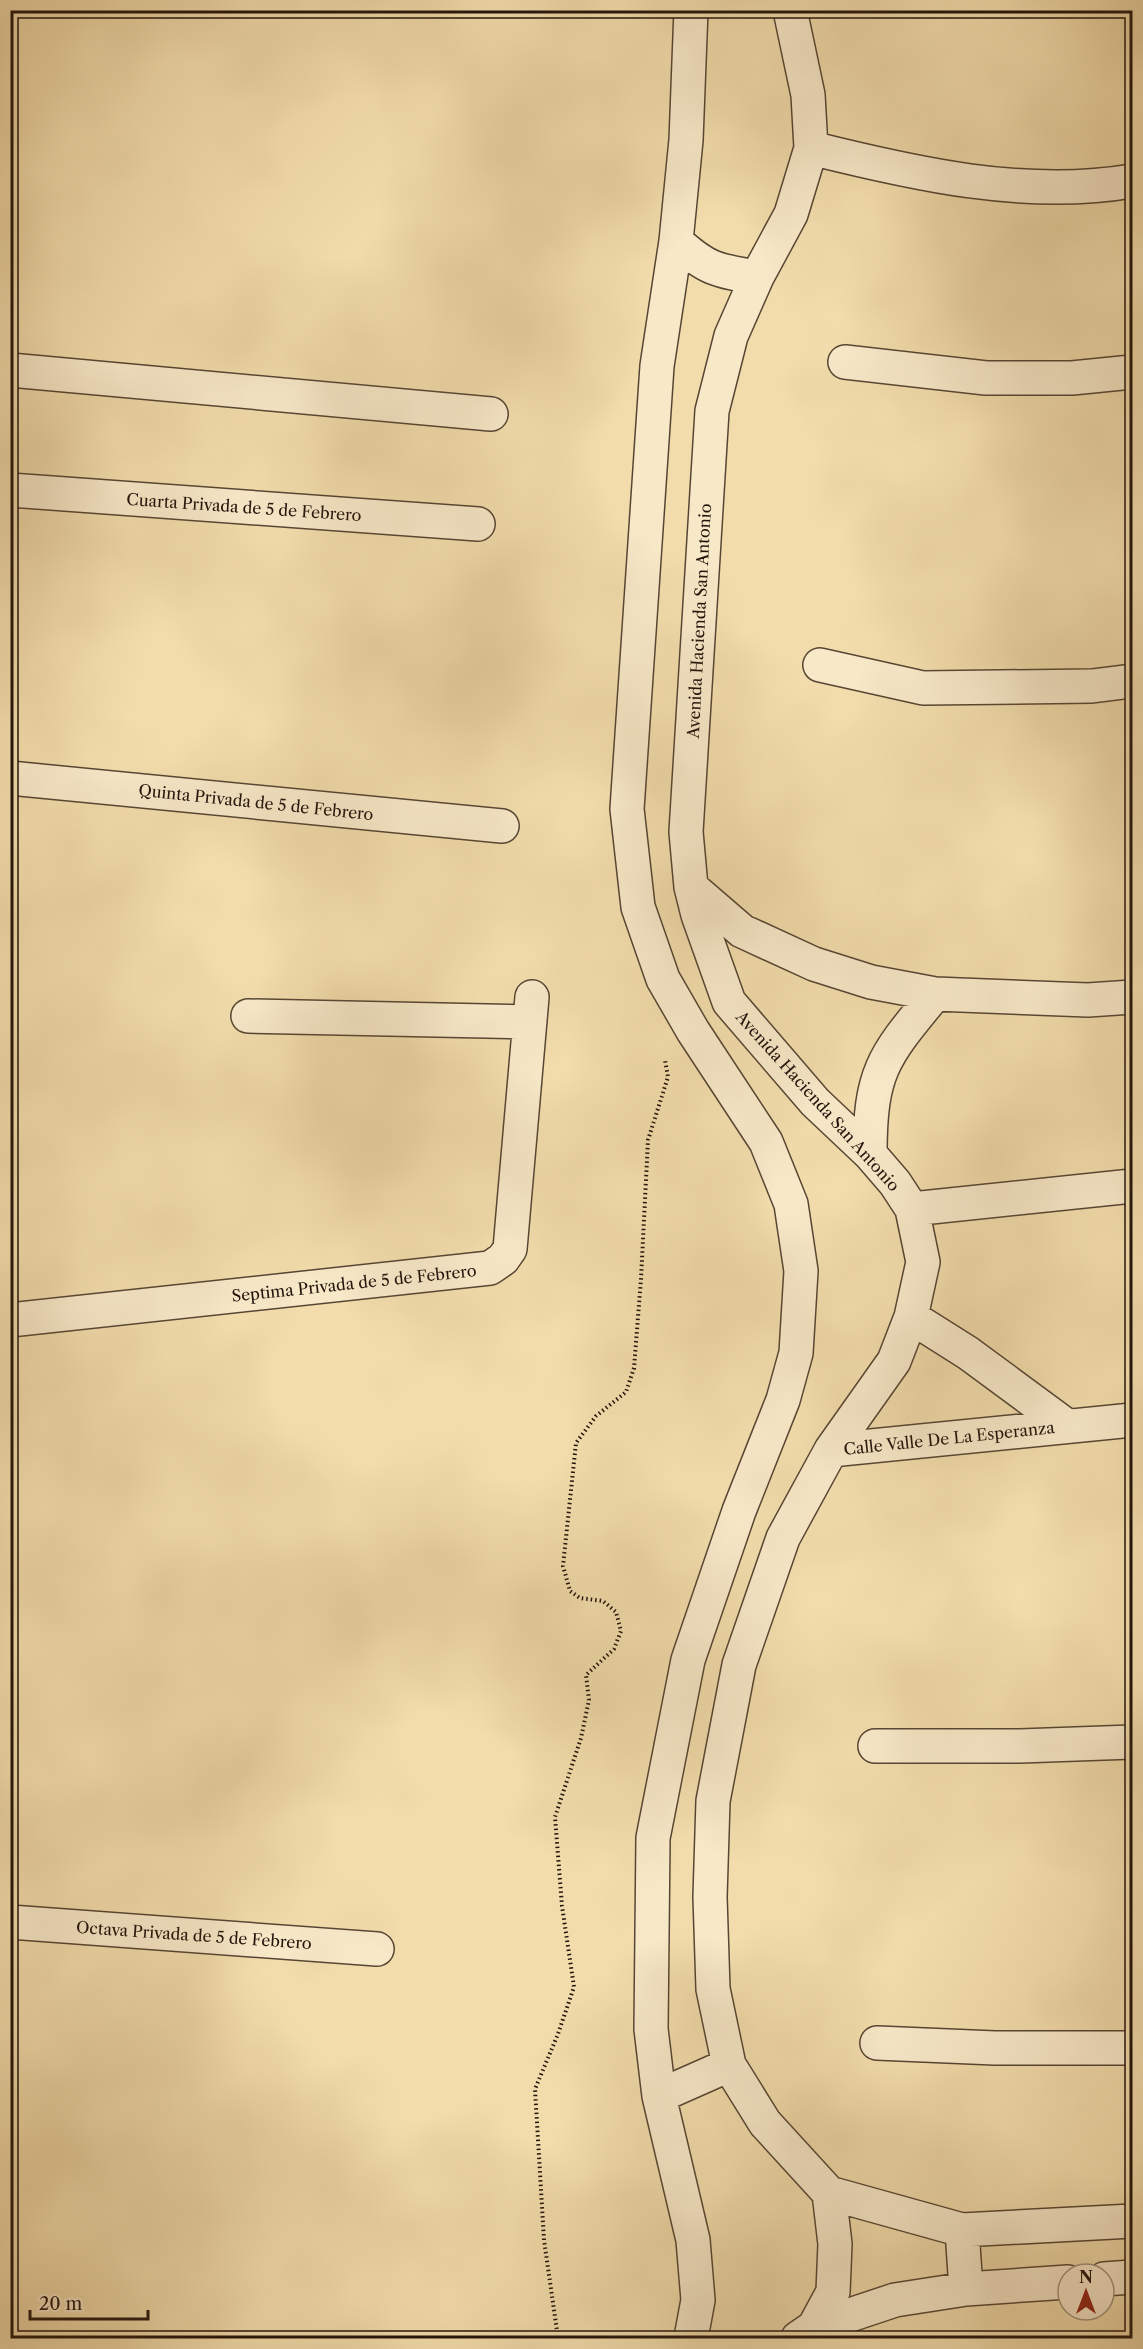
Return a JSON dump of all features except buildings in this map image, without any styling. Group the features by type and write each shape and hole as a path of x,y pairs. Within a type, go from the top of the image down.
{"street":[{"name":"Avenida Hacienda San Antonio","path":"790,10 808,95 811,148 790,214 757,277 731,336 712,411 686,832 691,887 698,915 729,1002 816,1102 870,1154 912,1209 923,1262 911,1317 894,1360 831,1450 783,1538 739,1665 712,1801 710,1897 713,1989 729,2065 765,2123 829,2193"},
{"path":"691,2338 698,2300 693,2240 660,2096 651,2030 653,1838 688,1659 739,1511 783,1400 796,1353 801,1270 791,1204 766,1142 693,1031 663,979 638,907 627,809 657,366 676,241 686,140 694,12"},
{"path":"811,148 943,177 1031,186 1110,184 1132,180"},
{"path":"676,241 699,263 729,273 757,277"},
{"path":"845,362 986,378 1072,378 1132,372"},
{"path":"10,370 491,414"},
{"name":"Cuarta Privada de 5 de Febrero","path":"10,490 478,524"},
{"path":"820,665 923,688 1092,686 1132,681"},
{"name":"Quinta Privada de 5 de Febrero","path":"10,778 502,826"},
{"path":"691,887 742,931 814,964 871,982 935,994 1088,1000 1132,997"},
{"path":"870,1154 870,1113 877,1076 894,1044 935,994"},
{"path":"693,1031 729,1002"},
{"name":"Septima Privada de 5 de Febrero","path":"10,1320 490,1268 510,1249 531,1009 248,1016"},
{"path":"912,1209 1132,1186"},
{"name":"Calle Valle De La Esperanza","path":"911,1317 968,1353 1067,1426"},
{"name":"Calle Valle De La Esperanza","path":"831,1450 1132,1420"},
{"path":"739,1511 783,1538"},
{"path":"875,1746 1132,1743"},
{"name":"Octava Privada de 5 de Febrero","path":"10,1922 377,1949"},
{"path":"877,2043 995,2048 1132,2048"},
{"path":"660,2096 729,2065"},
{"path":"806,2333 833,2292 836,2244 829,2193 962,2230 1132,2221"},
{"path":"962,2230 966,2289"},
{"path":"1116,2278 1132,2277"},
{"path":"806,2333 895,2300 966,2289 1056,2283"}],"path":[{"path":"558,2338 544,2240 535,2089 558,2034 574,1987 562,1906 555,1816 581,1738 589,1700 586,1675 614,1649 621,1631 616,1612 603,1601 580,1598 570,1590 563,1566 576,1443 596,1416 626,1392 634,1368 648,1140 668,1077 663,1048 693,1031"}]}
